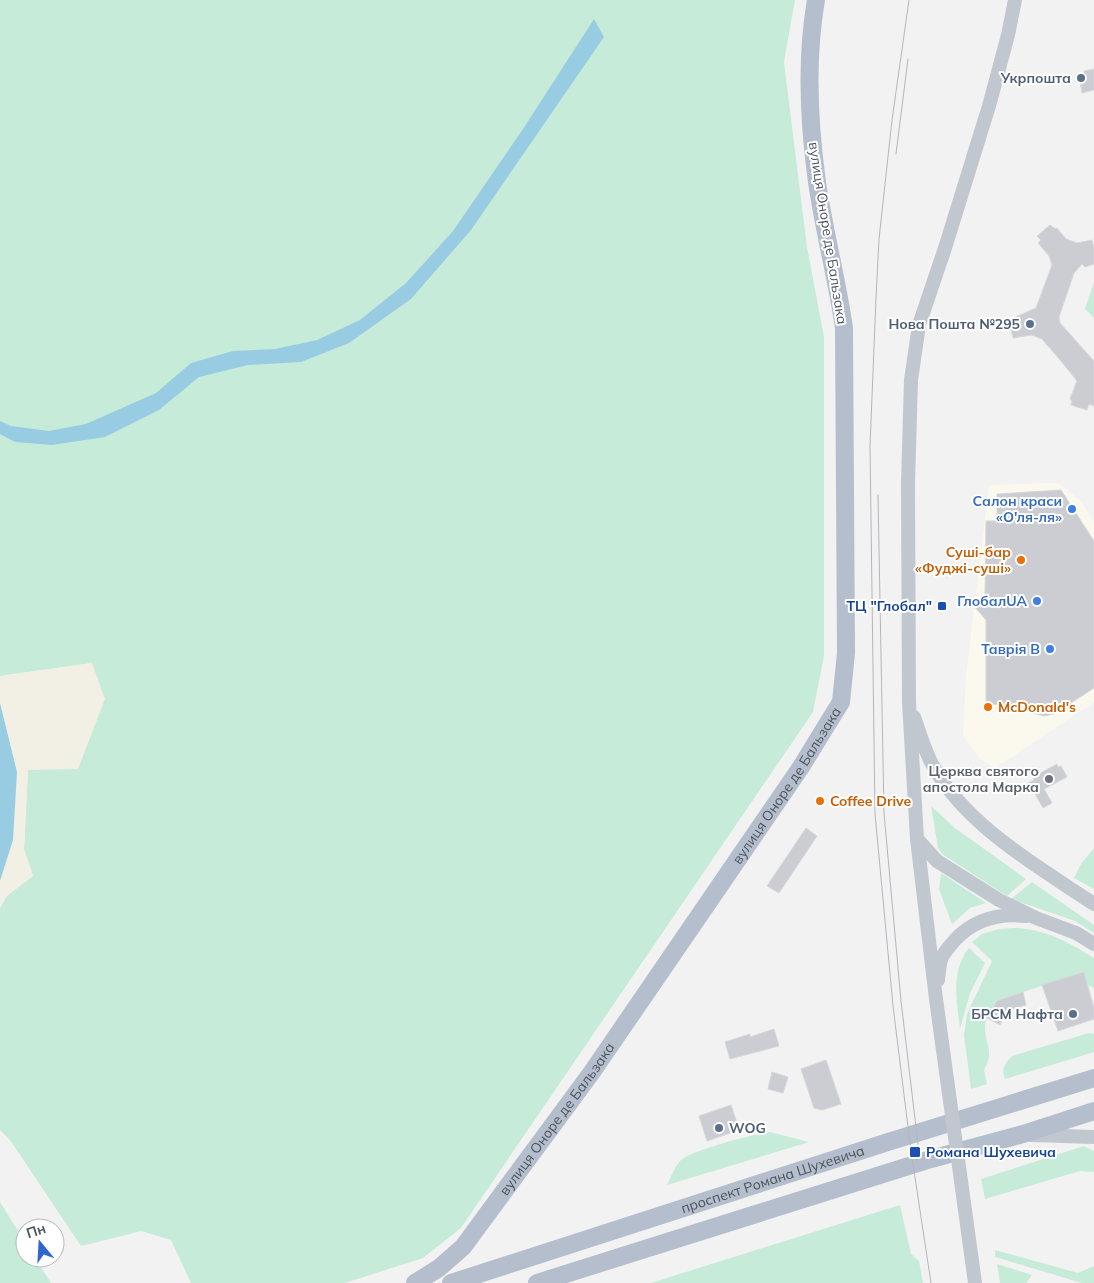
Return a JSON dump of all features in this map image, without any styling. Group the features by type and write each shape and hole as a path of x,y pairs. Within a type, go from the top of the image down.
{"main road":[{"name":"вулиця Оноре де Бальзака","path":"414,1283 439,1268 463,1247 529,1158 592,1072 779,800 841,702 846,654 844,328 838,287 817,183 811,130 810,30 816,0"},
{"name":"проспект Романа Шухевича","path":"451,1283 888,1142 1094,1078"},
{"name":"проспект Романа Шухевича","path":"537,1283 931,1159 1022,1134 1094,1110"},
{"path":"582,1283 605,1261"}],"street":[{"path":"976,1283 936,999 917,839 909,702 908,483 911,380 919,325 946,246 989,106 1008,35 1015,0"},
{"path":"909,702 931,763 944,784 964,809 982,825 1094,904"},
{"path":"917,839 936,861 998,900 1036,918 1076,933 1094,944"},
{"path":"936,999 942,958 960,934 974,923 991,917 1012,915 1036,918"},
{"path":"1022,1134 1094,1137"}],"shaded area":[{"name":"ГлобалUA","path":"1058,483 1080,500 1094,523 1094,702 995,768 980,759 963,735 966,676 989,485"}],"green space":[{"path":"0,0 795,0 784,62 807,247 824,337 824,656 813,712 461,1228 423,1258 345,1283 191,1283 171,1240 141,1231 81,1246 65,1222 65,1218 62,1218 10,1140 0,1130 0,908 6,896 33,876 24,849 28,770 92,663 0,676"},
{"path":"1094,282 1094,318 1085,309"},
{"path":"931,806 955,828 1026,879 1007,896 942,854 938,848"},
{"path":"1094,848 1094,889 1074,878 1081,864"},
{"path":"941,873 986,903 970,908 952,924 939,889"},
{"path":"1032,882 1094,925 1094,933 1075,921 1011,899"},
{"path":"1023,928 1044,933 1086,953 1094,958 1094,988 1088,985 1083,972 997,1001 989,1013 985,1024 989,1052 984,1070 987,1084 971,1089 964,1035 967,1014 992,961 972,942 982,934 999,929"},
{"path":"969,948 985,963 970,993 960,1029 956,987 957,977 963,957"},
{"path":"1089,1033 1094,1034 1094,1052 1005,1079 1004,1066 1012,1056"},
{"path":"770,1132 809,1142 667,1185 680,1161 686,1157 722,1144"},
{"path":"1084,1146 1094,1151 1094,1172 1080,1171 985,1199 981,1179"},
{"path":"0,1202 15,1226 15,1268 41,1268 51,1283 0,1283"},
{"path":"900,1205 911,1254 919,1261 923,1283 651,1283"},
{"path":"995,1250 1078,1273 1094,1266 1094,1283 1082,1283 995,1257"},
{"path":"997,1264 1032,1275 1026,1283 1000,1283"}],"sand":[{"path":"92,663 105,699 78,769 28,770 24,849 33,876 7,896 0,908 0,881 13,840 17,772 0,703 0,676"}],"water":[{"path":"594,19 604,37 471,230 411,299 349,343 301,362 248,365 199,377 159,410 105,437 52,445 15,442 0,434 0,421 11,426 49,431 86,424 156,393 191,363 233,351 275,349 317,340 360,320 406,283 453,231 523,129"},
{"path":"0,703 17,772 13,840 0,881"}],"building":[{"path":"1094,69 1094,90 1082,93 1079,75 1084,74 1084,71"},
{"path":"1050,225 1055,229 1057,228 1066,239 1077,243 1092,240 1094,248 1094,264 1085,267 1082,264 1074,273 1059,317 1060,323 1094,361 1094,406 1089,404 1087,410 1071,405 1072,401 1070,399 1077,381 1042,339 1032,335 1013,338 1009,320 1036,308 1052,265 1049,256 1038,243 1041,240 1037,236"},
{"name":"ГлобалUA","path":"1061,490 1094,541 1094,688 1054,714 1044,716 1033,713 1029,706 986,704 986,620 974,606 985,596 986,521 997,521 997,494"},
{"name":"Церква святого апостола Марка","path":"1057,764 1058,767 1061,766 1067,777 1044,789 1052,803 1043,808 1034,792 1031,793 1026,784 1034,780 1033,777"},
{"path":"806,828 817,836 779,893 767,886"},
{"name":"БРСМ Нафта","path":"1084,972 1094,1008 1094,1019 1058,1031 1042,985"},
{"path":"1023,992 1026,1005 1006,1011 1000,1025 987,1018 997,1001"},
{"path":"774,1029 779,1046 730,1059 725,1042 750,1034 750,1037"},
{"path":"826,1060 841,1104 822,1110 814,1108 801,1069"},
{"path":"772,1072 788,1077 783,1093 768,1089"},
{"name":"WOG","path":"731,1105 737,1123 733,1132 707,1141 699,1116"}],"tram line":[{"path":"909,0 892,120 879,239 876,298 870,446 875,814 893,1006 911,1151 931,1283"},
{"path":"896,154 908,59"},
{"path":"878,495 884,813 901,1001 918,1144"}],"place":[{"name":"Укрпошта","path":"1081,78"},
{"name":"Нова Пошта №295","path":"1030,324"},
{"name":"Салон краси «О'ля-ля»","path":"1072,509"},
{"name":"Суші-бар «Фуджі-суші»","path":"1021,560"},
{"name":"ГлобалUA","path":"1037,601"},
{"name":"ТЦ \"Глобал\"","path":"942,606"},
{"name":"Таврія В","path":"1050,649"},
{"name":"McDonald's","path":"988,707"},
{"name":"Церква святого апостола Марка","path":"1049,779"},
{"name":"Coffee Drive","path":"820,801"},
{"name":"БРСМ Нафта","path":"1073,1014"},
{"name":"WOG","path":"719,1128"},
{"name":"Романа Шухевича","path":"915,1152"}]}
